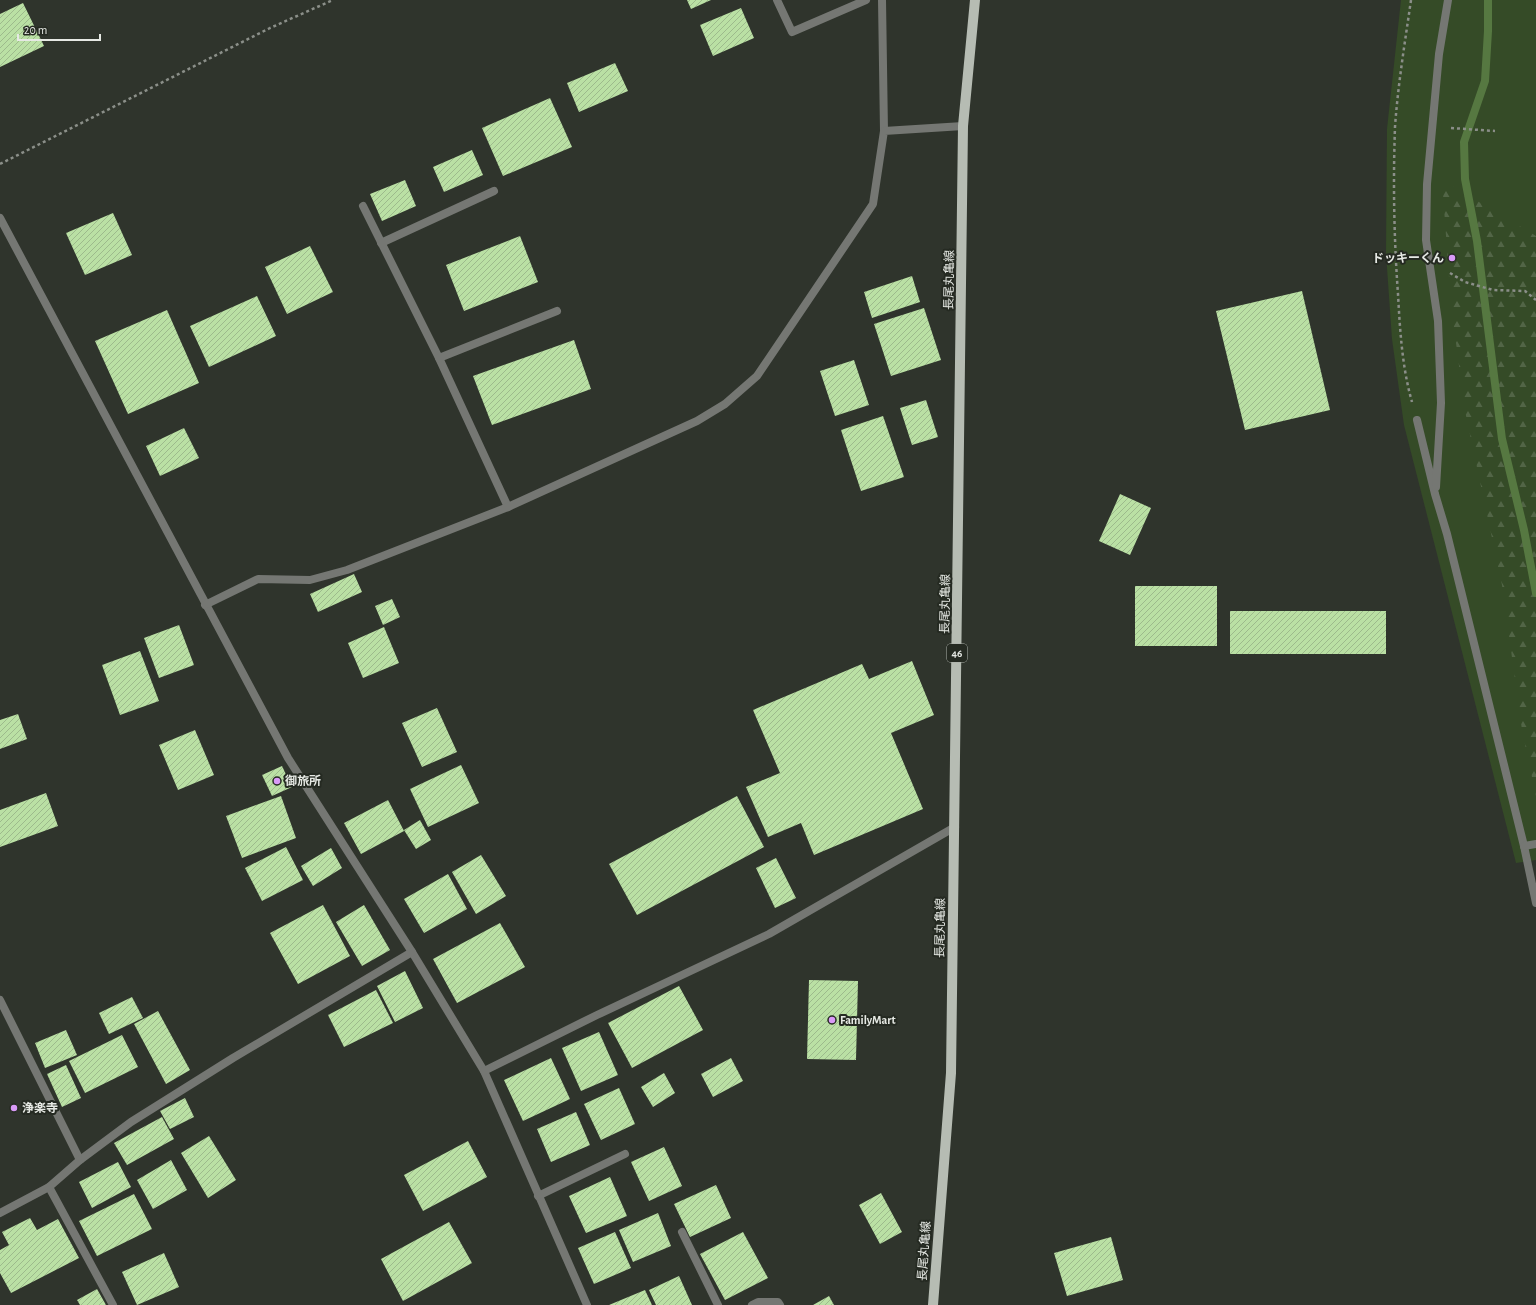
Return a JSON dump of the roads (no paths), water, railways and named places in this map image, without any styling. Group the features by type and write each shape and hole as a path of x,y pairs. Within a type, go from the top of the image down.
{"main road":[{"name":"長尾丸亀線","path":"933,1305 951,1073 964,126 975,0"}],"street":[{"path":"777,0 792,32 866,0"},
{"path":"205,605 258,579 310,580 347,570 508,506 697,421 726,404 757,376 873,204 884,132 882,0"},
{"path":"1435,494 1439,456 1441,403 1438,321 1426,240 1427,184 1440,54 1448,0"},
{"path":"884,132 964,126"},
{"path":"381,243 494,191"},
{"path":"363,206 439,358 508,506"},
{"path":"0,218 205,605 288,758 412,952 484,1071 587,1305"},
{"path":"439,358 557,311"},
{"path":"1417,420 1435,494 1447,534 1524,846 1536,903"},
{"path":"484,1071 597,1015 769,934 955,827"},
{"path":"1524,846 1536,844"},
{"path":"0,1213 49,1187 80,1160 131,1122 233,1058 412,952"},
{"path":"0,1000 80,1160"},
{"path":"538,1196 625,1154"},
{"path":"49,1187 113,1305"},
{"path":"682,1232 718,1305"},
{"path":"752,1305 758,1302 778,1302 780,1305"}],"waterway":[{"path":"1488,0 1485,81 1464,142 1465,179 1477,241 1502,439 1524,530 1536,593"}],"place":[{"name":"ドッキーくん","path":"1452,258"},
{"name":"御旅所","path":"277,781"},
{"name":"FamilyMart","path":"832,1020"},
{"name":"浄楽寺","path":"14,1108"}]}
